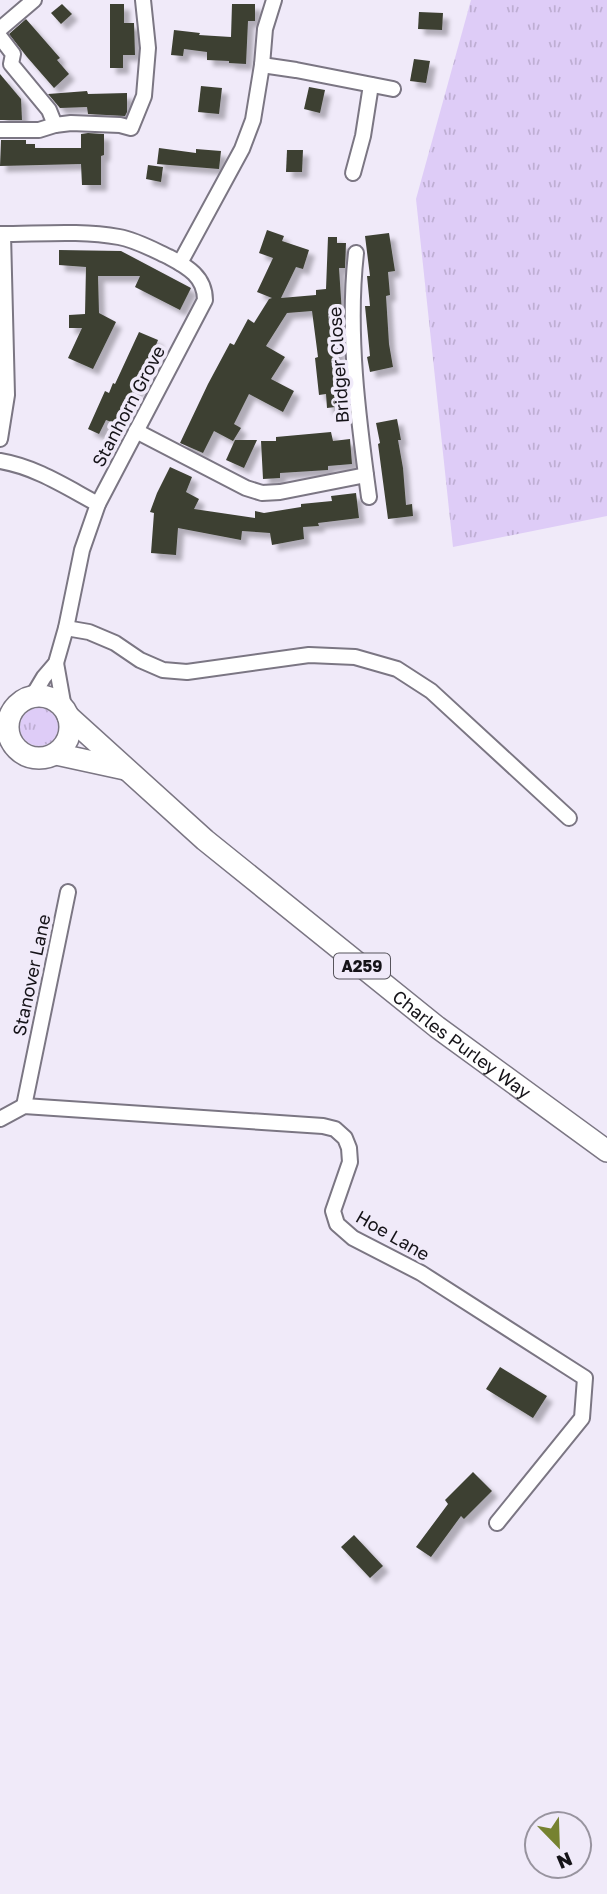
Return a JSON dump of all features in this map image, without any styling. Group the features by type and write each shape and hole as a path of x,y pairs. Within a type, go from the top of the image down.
{"main road":[{"path":"49,697 66,712 70,727 69,737 56,754 36,758 26,755 17,750 6,735 11,712 17,700 49,697"},
{"name":"Charles Purley Way","path":"66,712 205,840 437,1027 607,1151"},
{"name":"Charles Purley Way","path":"56,754 128,770"}],"street":[{"path":"0,29 34,0"},
{"path":"0,130 39,130 71,123 131,128 144,96 148,48 143,0"},
{"path":"180,263 242,149 253,120 265,29 274,0"},
{"path":"0,37 13,54 11,64 49,110 55,125"},
{"path":"262,65 393,89"},
{"path":"353,173 363,136 371,85"},
{"path":"0,439 7,395 2,234"},
{"name":"Stanhorn Grove","path":"2,234 98,234 122,237 180,263 200,279 205,289 205,300 98,504 82,550 56,663 17,700"},
{"name":"Bridger Close","path":"356,253 353,328 369,497"},
{"path":"135,431 246,488 262,493 366,475"},
{"path":"0,461 39,472 98,504"},
{"path":"66,628 89,632 115,643 140,660 163,670 187,672 309,655 355,657 397,669 431,691 569,818"},
{"name":"Stanhorn Grove","path":"56,663 66,712"},
{"name":"Stanover Lane","path":"24,1106 68,892"},
{"path":"0,1119 24,1106"},
{"name":"Hoe Lane","path":"24,1106 310,1125 335,1129 345,1138 350,1162 333,1211 337,1224 353,1238 421,1273 585,1378 582,1418 497,1523"}],"green space":[{"path":"471,0 607,0 607,516 453,547 416,199"},
{"path":"39,708 53,713 58,727 53,741 39,746 25,741 20,727 25,713"}],"building":[{"path":"62,4 72,14 61,24 51,13"},
{"path":"110,4 124,4 124,23 134,23 135,55 123,55 123,68 110,68"},
{"path":"232,4 255,4 255,21 248,21 246,64 207,60 207,52 184,49 183,56 171,55 174,30 231,37"},
{"path":"419,12 443,13 442,30 418,29"},
{"path":"26,19 60,58 57,60 69,74 54,88 9,34"},
{"path":"414,59 430,61 426,83 410,81"},
{"path":"0,74 21,99 22,120 0,120"},
{"path":"201,86 222,88 219,114 198,112"},
{"path":"309,87 325,90 320,113 304,109"},
{"path":"87,91 88,94 127,93 125,116 88,114 87,107 60,108 48,94"},
{"path":"81,134 104,134 101,185 82,185 81,164 0,166 1,140 26,140 26,144 35,144 35,148 81,148"},
{"path":"159,148 196,153 196,149 221,151 219,169 157,164"},
{"path":"287,150 303,150 302,172 286,172"},
{"path":"148,165 163,167 161,182 146,179"},
{"path":"267,230 284,236 282,241 309,250 303,269 296,267 281,298 316,295 316,290 326,289 328,237 337,237 337,243 346,243 345,268 339,268 342,314 328,315 332,342 338,342 344,406 327,408 326,394 319,395 315,358 318,357 312,311 287,313 266,346 285,357 271,379 294,391 283,412 249,394 234,424 241,428 233,441 214,431 203,453 180,443 230,343 234,345 248,319 254,323 272,298 257,292 273,258 259,253"},
{"path":"389,233 395,271 388,272 390,295 386,296 393,367 370,372 365,306 370,306 367,276 370,276 365,236"},
{"path":"59,250 121,251 191,288 180,310 135,287 140,276 98,276 99,313 116,322 93,369 68,358 82,328 69,328 69,315 85,314 86,267 59,265"},
{"path":"139,332 158,340 137,392 133,390 117,424 106,420 99,434 88,429 105,391 109,393 113,383 115,384"},
{"path":"397,419 406,505 412,504 413,516 388,519 376,423"},
{"path":"331,432 333,441 350,439 352,464 328,466 328,470 280,473 280,478 263,479 261,441"},
{"path":"235,440 257,440 244,468 226,460"},
{"path":"170,467 192,477 186,492 199,499 194,509 255,518 255,511 264,513 301,507 301,504 332,501 331,496 356,493 359,518 303,527 304,539 272,545 270,533 242,531 241,540 178,528 176,555 151,553 154,513 150,512"},
{"path":"500,1367 547,1396 533,1418 486,1389"},
{"path":"473,1472 492,1491 464,1519 461,1516 431,1557 416,1547 448,1504 445,1500"},
{"path":"354,1535 383,1566 370,1578 341,1547"}]}
